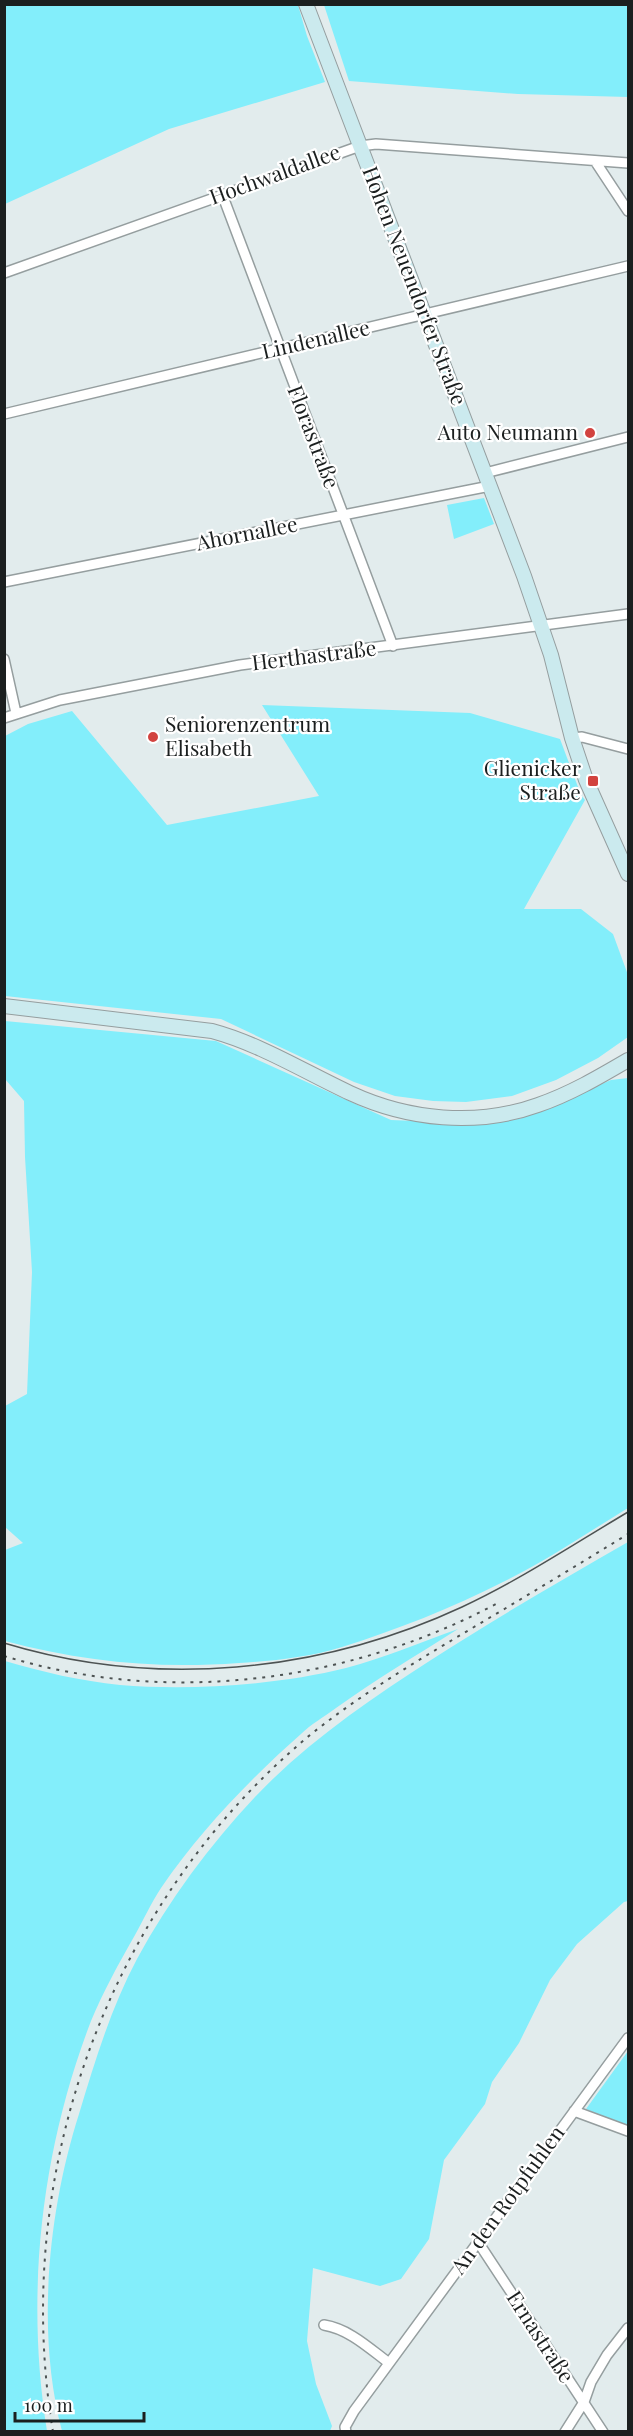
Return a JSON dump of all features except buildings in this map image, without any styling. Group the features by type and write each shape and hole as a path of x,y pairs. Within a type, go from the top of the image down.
{"main road":[{"name":"Hohen Neuendorfer Straße","path":"306,4 542,626 572,738 594,802 628,874"},
{"path":"4,1006 212,1031 237,1039 369,1101 414,1113 443,1117 489,1116 538,1105 590,1082 628,1060"}],"street":[{"name":"Hochwaldallee","path":"4,273 360,146 376,144 628,163"},
{"path":"595,161 628,211"},
{"name":"Florastraße","path":"222,194 393,646"},
{"name":"Lindenallee","path":"4,414 628,266"},
{"name":"Ahornallee","path":"4,582 343,515 488,479 628,437"},
{"name":"Herthastraße","path":"4,718 60,700 240,665 628,614"},
{"path":"4,658 15,713"},
{"path":"572,738 582,737 628,748"},
{"name":"An den Rotpfuhlen","path":"346,2432 345,2427 354,2411 628,2038"},
{"path":"574,2111 628,2131"},
{"name":"Ernastraße","path":"478,2242 603,2432"},
{"path":"324,2325 347,2333 389,2363"},
{"path":"565,2432 584,2402 591,2382 607,2355 628,2328"}],"shaded area":[{"path":"4,5 298,5 325,82 169,129 5,204"},
{"path":"324,5 628,5 628,97 518,94 349,81"},
{"path":"484,498 494,524 454,539 447,505"},
{"path":"262,705 470,713 560,739 581,795 585,800 524,909 581,909 613,934 628,975 628,1037 598,1058 556,1080 512,1096 466,1102 433,1101 395,1096 354,1082 221,1019 5,996 5,736 28,724 72,711 167,825 319,796"},
{"path":"5,1021 216,1041 391,1120 464,1123 519,1119 611,1080 628,1078 628,1508 535,1565 484,1592 403,1626 317,1653 278,1660 209,1665 150,1664 92,1659 5,1641 5,1550 23,1543 5,1527 5,1406 27,1394 32,1272 24,1101 5,1079"},
{"path":"628,1542 628,1901 624,1902 577,1944 550,1980 519,2043 492,2082 485,2104 444,2160 429,2239 401,2279 380,2286 313,2268 307,2341 316,2384 332,2426 330,2431 62,2431 49,2354 48,2313 53,2231 60,2191 68,2151 111,2016 137,1959 162,1916 206,1854 238,1816 275,1777 317,1740 431,1660 504,1614"},
{"path":"458,1629 305,1730 244,1788 209,1826 154,1899 91,2021 74,2070 49,2172 38,2275 41,2379 47,2431 5,2431 5,1661 62,1676 120,1685 204,1687 234,1685 292,1679 346,1668"},
{"path":"628,2051 628,2127 586,2109"}],"tram line":[{"path":"4,1643 61,1657 119,1666 178,1669 236,1667 294,1660 352,1647 408,1629 462,1607 526,1574 628,1512"}],"railway":[{"path":"53,2432 43,2335 47,2237 62,2142 90,2049 129,1961 179,1878 239,1803 310,1735 329,1720 408,1667 628,1534"},
{"path":"4,1656 66,1671 129,1680 192,1682 255,1678 318,1668 379,1652 439,1631 496,1604"}],"place":[{"name":"Auto Neumann","path":"590,433"},
{"name":"Seniorenzentrum Elisabeth","path":"153,737"},
{"name":"Glienicker Straße","path":"593,781"}]}
